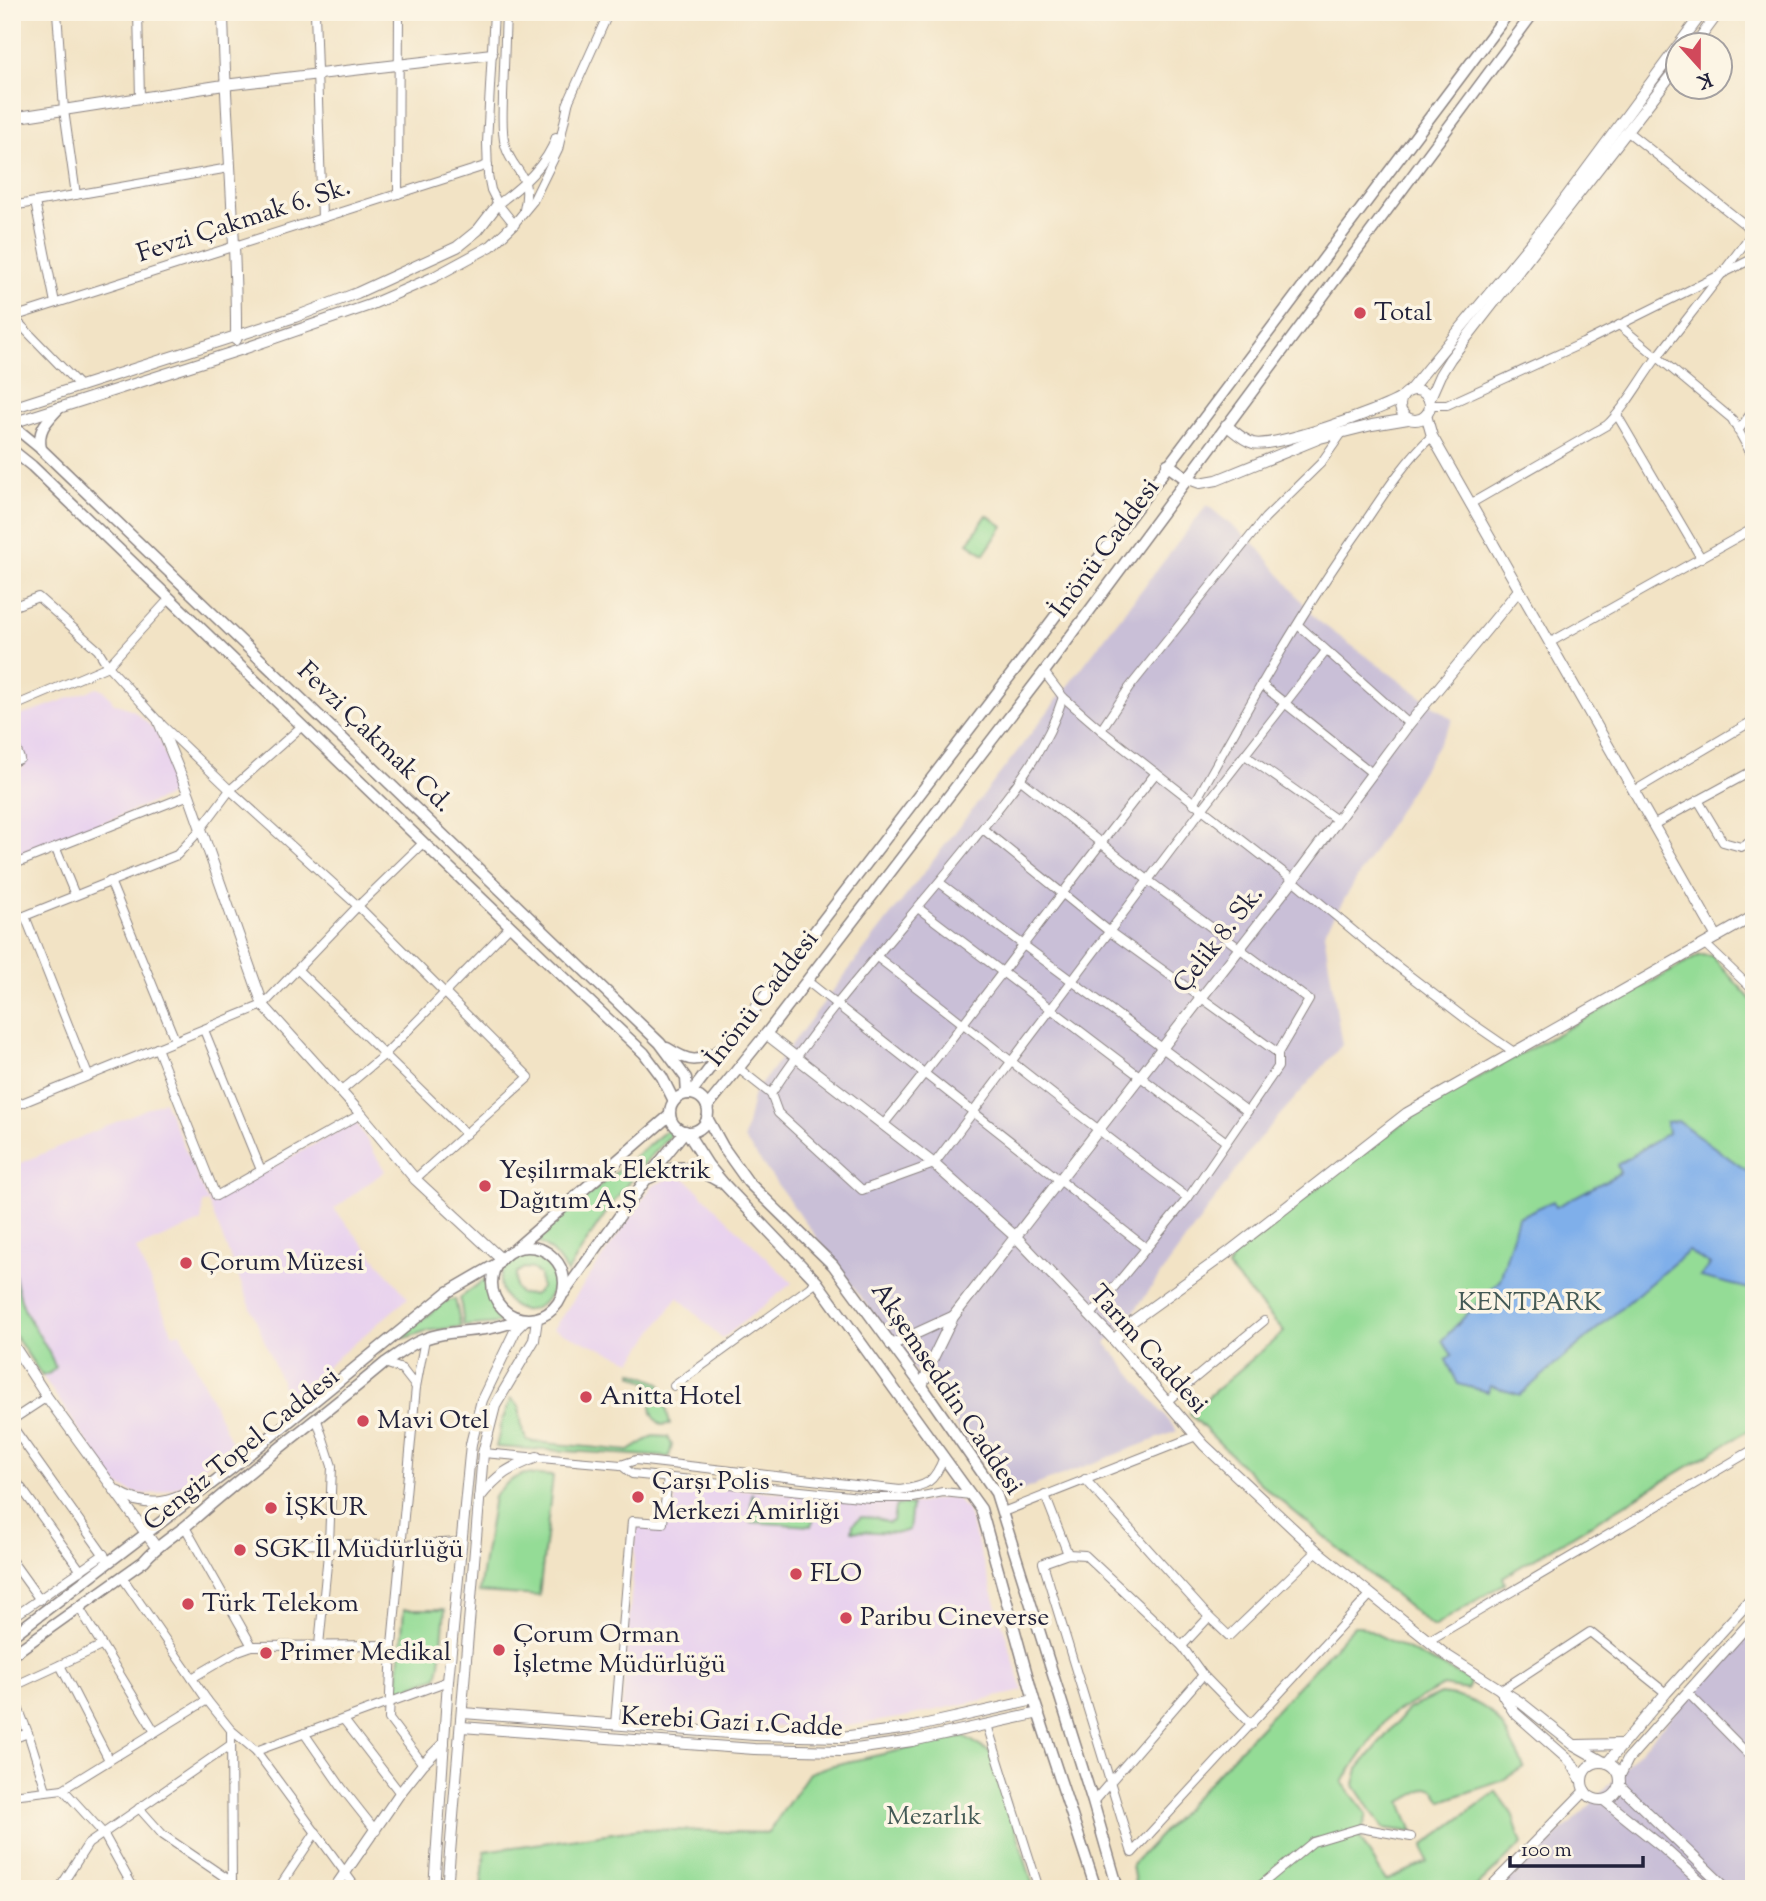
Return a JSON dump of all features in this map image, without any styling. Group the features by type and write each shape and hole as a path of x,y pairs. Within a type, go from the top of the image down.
{"main road":[{"name":"İnönü Caddesi","path":"688,1094 1023,659 1509,12"},
{"name":"İnönü Caddesi","path":"707,1112 738,1068 1044,672 1534,12"},
{"path":"41,449 40,431 59,408"},
{"name":"Fevzi Çakmak Cd.","path":"12,424 660,1043 685,1077 688,1094"},
{"name":"Fevzi Çakmak Cd.","path":"12,450 32,466 644,1053 662,1077 674,1101"},
{"path":"1168,465 1186,478"},
{"path":"660,1043 685,1059 700,1060 725,1048"},
{"path":"688,1094 700,1098 707,1112 702,1127 686,1132 644,1181 557,1306 537,1319 522,1319 508,1314 499,1306 491,1285 499,1261 670,1115 674,1101 688,1094"},
{"name":"Akşemseddin Caddesi","path":"707,1112 723,1147 748,1182 832,1265 922,1386 996,1493 1118,1889"},
{"path":"670,1115 674,1125 686,1132"},
{"name":"Akşemseddin Caddesi","path":"686,1132 723,1184 817,1282 981,1510 1034,1700 1096,1889"},
{"path":"644,1181 668,1168 694,1167 723,1184"},
{"path":"514,1250 538,1248 549,1253 563,1271 563,1295"},
{"name":"Cengiz Topel Caddesi","path":"12,1636 106,1557 147,1533 232,1468 448,1292 499,1261"},
{"name":"Cengiz Topel Caddesi","path":"12,1655 144,1561 156,1547 185,1527 385,1363 425,1339 506,1326 522,1319"},
{"path":"106,1557 122,1577"}],"street":[{"path":"57,12 64,110 76,195"},
{"path":"138,12 140,98"},
{"path":"223,12 236,351"},
{"path":"315,12 322,218"},
{"path":"398,194 399,12"},
{"path":"494,12 488,165 491,190 514,224"},
{"path":"506,12 504,143 526,181 527,195 523,213"},
{"path":"12,408 295,317 357,293 457,247 478,230 498,204 541,165 554,144 569,100 609,12"},
{"path":"1432,436 1401,412 1405,395 1544,227 1703,12"},
{"path":"1704,32 1719,12"},
{"path":"12,118 224,85 492,54"},
{"path":"1428,407 1440,375 1450,359 1664,84"},
{"path":"12,424 370,305 434,277 491,246 533,201 558,150 569,100"},
{"path":"1470,504 1607,425 1753,230 1628,132"},
{"name":"Fevzi Çakmak 6. Sk.","path":"13,316 488,165"},
{"path":"12,206 229,167"},
{"path":"35,202 55,303"},
{"path":"1186,478 1200,483 1217,480 1320,438 1410,419 1428,407 1447,405 1619,325 1754,258"},
{"path":"13,316 80,386"},
{"path":"1619,325 1732,419 1754,459"},
{"path":"1226,425 1254,444 1271,443 1370,413 1418,390 1428,407 1432,436 1717,937"},
{"path":"1738,431 1754,409"},
{"path":"1617,415 1701,558"},
{"path":"1101,730 1129,688 1265,518 1321,463 1342,433"},
{"path":"1194,804 1261,684 1340,556 1412,456 1432,436"},
{"path":"1549,642 1754,528"},
{"name":"Çelik 8. Sk.","path":"922,1386 953,1317 1293,880 1409,723 1519,590"},
{"path":"12,607 38,597 98,650 108,666 159,722 358,906 529,1077 415,1179"},
{"path":"12,707 108,666 170,598"},
{"path":"1298,625 1409,723"},
{"path":"738,1068 771,1094 778,1113 862,1190 934,1164 1326,651"},
{"path":"1044,672 1062,697 1101,730 1293,880 1380,953 1514,1052"},
{"path":"1261,684 1372,773"},
{"path":"771,1094 796,1056 837,1004 940,883 1021,780 1051,731 1062,697"},
{"path":"159,722 189,795 263,1005 415,1179 499,1261"},
{"path":"1633,791 1752,724"},
{"path":"12,921 177,855 230,790 302,726"},
{"path":"12,737 20,759 12,762"},
{"path":"1245,755 1337,820"},
{"path":"1653,825 1754,769"},
{"path":"883,1125 964,1024 1156,773"},
{"path":"1021,780 1149,881 1309,1000 1278,1054 1278,1067 1188,1198 1091,1315"},
{"path":"12,865 189,795"},
{"path":"1698,800 1723,842 1741,847 1754,840"},
{"path":"982,829 1110,932 1278,1054"},
{"path":"12,1107 263,1005 423,843"},
{"path":"56,849 75,895"},
{"path":"110,881 175,1040"},
{"path":"940,883 1247,1111"},
{"path":"918,908 1225,1142"},
{"path":"25,916 88,1075"},
{"path":"1114,1340 1134,1320 1230,1251 1407,1113 1754,916"},
{"path":"340,1091 384,1055 510,926"},
{"path":"1705,944 1754,991"},
{"path":"877,957 1013,1061 1098,1131 1188,1198"},
{"path":"298,971 467,1134"},
{"path":"807,981 1146,1248"},
{"path":"204,1030 261,1170"},
{"name":"Tarım Caddesi","path":"766,1034 934,1164 1016,1237 1114,1340 1196,1436 1317,1551 1428,1641 1520,1702 1574,1745 1605,1762"},
{"path":"157,1048 216,1196 361,1114"},
{"path":"674,1386 817,1282"},
{"path":"891,1345 953,1317"},
{"path":"434,1889 448,1681 471,1444 482,1400 522,1319"},
{"path":"447,1889 483,1453 495,1406 534,1340 537,1319"},
{"path":"1166,1402 1264,1321"},
{"path":"424,1764 389,1719 416,1387 425,1339"},
{"path":"12,1343 47,1397 156,1547"},
{"path":"385,1363 402,1369 416,1387"},
{"path":"12,1420 47,1397"},
{"path":"317,1420 332,1466 329,1544 319,1644"},
{"path":"12,1426 106,1557 12,1618"},
{"path":"1003,1512 1196,1436"},
{"path":"1428,1641 1754,1449"},
{"path":"483,1453 621,1465 636,1460 900,1490 920,1487 936,1477 944,1457"},
{"path":"479,1498 495,1478 537,1457"},
{"path":"621,1465 632,1474 870,1498 913,1498 943,1492 971,1495"},
{"path":"114,1489 134,1502 171,1500 187,1494 232,1468"},
{"path":"12,1475 81,1571"},
{"path":"613,1738 632,1521 663,1523 668,1477"},
{"path":"1086,1479 1229,1636 1317,1551"},
{"path":"1045,1495 1068,1554"},
{"path":"185,1527 252,1646"},
{"path":"289,1544 402,1545 461,1542"},
{"path":"1252,1725 1203,1675 1182,1646 1085,1555 1068,1554 1043,1563 1132,1853 1252,1725 1370,1595"},
{"path":"12,1561 40,1600"},
{"path":"122,1577 207,1700 231,1730 256,1751 357,1889"},
{"path":"1605,1762 1754,1596"},
{"path":"79,1609 155,1732"},
{"path":"1182,1646 1209,1617"},
{"path":"1604,1800 1614,1796 1628,1759 1754,1618"},
{"path":"1500,1691 1590,1632 1666,1693"},
{"path":"192,1678 237,1651 252,1646 393,1645"},
{"path":"46,1790 12,1690 101,1646"},
{"path":"60,1665 109,1760"},
{"path":"1093,1802 1203,1675"},
{"path":"256,1751 448,1681"},
{"name":"Tarım Caddesi","path":"1500,1691 1514,1712 1571,1762 1583,1786"},
{"path":"1687,1692 1754,1760"},
{"path":"12,1795 63,1789 207,1700"},
{"name":"Kerebi Gazi 1.Cadde","path":"463,1713 755,1735 842,1737 909,1728 1034,1700"},
{"path":"1649,1712 1661,1722"},
{"name":"Kerebi Gazi 1.Cadde","path":"462,1727 754,1749 842,1751 912,1741 1039,1713"},
{"path":"345,1720 400,1793"},
{"path":"987,1724 1040,1889"},
{"path":"231,1730 229,1746 232,1885"},
{"path":"12,1739 28,1733"},
{"path":"304,1733 376,1831"},
{"path":"334,1889 400,1793 444,1743"},
{"path":"1574,1745 1622,1744"},
{"path":"59,1889 88,1844 229,1746"},
{"path":"1489,1889 1583,1786 1585,1770 1593,1763 1605,1762 1614,1766 1620,1781 1727,1889"},
{"path":"1583,1786 1593,1798 1604,1800 1643,1830 1709,1889"},
{"path":"63,1789 103,1833 134,1889"},
{"path":"139,1808 163,1835 232,1885"},
{"path":"1256,1889 1313,1842 1360,1828 1410,1837"},
{"path":"278,1889 316,1832"},
{"path":"12,1880 20,1889"}],"shaded area":[{"path":"1207,505 1257,546 1317,620 1453,720 1324,933 1342,1045 1257,1141 1125,1324 1106,1343 1177,1431 1007,1496 744,1139 754,1093"},
{"path":"97,688 104,690 114,703 133,710 157,732 178,792 12,860 12,772 24,767 13,721 17,717"},
{"path":"164,1101 208,1201 356,1122 385,1171 334,1209 408,1298 288,1399 208,1202 203,1203 201,1222 136,1249 173,1334 180,1332 232,1443 182,1485 159,1493 145,1494 132,1492 115,1483 12,1331 12,1167"},
{"path":"673,1177 687,1180 792,1283 722,1339 678,1297 632,1361 553,1329 652,1186"},
{"path":"676,1484 915,1504 948,1497 957,1499 967,1510 1023,1691 904,1717 848,1726 803,1728 621,1718 637,1525 671,1526 674,1521"},
{"path":"1754,1627 1754,1889 1499,1889 1588,1807"}],"green space":[{"path":"987,515 1003,526 984,554 968,543"},
{"name":"KENTPARK","path":"1700,955 1712,956 1754,1003 1754,1427 1503,1577 1505,1583 1433,1627 1261,1484 1189,1413 1284,1332 1228,1268 1236,1250 1419,1110"},
{"path":"667,1130 671,1135 641,1167 615,1201 567,1273 545,1246 534,1240"},
{"path":"530,1255 546,1263 554,1273 554,1286 548,1297 539,1306 527,1310 516,1308 505,1297 500,1282 509,1263","holes":["524,1268 533,1269 540,1275 541,1288 534,1295 520,1294 515,1287 516,1273"]},
{"path":"12,1258 23,1306 54,1363 55,1368 42,1376 12,1331"},
{"path":"486,1278 500,1323 464,1326 460,1298"},
{"path":"455,1299 461,1327 426,1331 405,1338 403,1335 444,1302"},
{"path":"633,1372 660,1383 670,1424 662,1425 652,1412 651,1402 658,1388 633,1375"},
{"path":"511,1399 519,1406 522,1428 527,1440 629,1451 653,1436 668,1437 672,1445 669,1457 496,1447"},
{"path":"524,1474 553,1476 539,1596 479,1592 494,1496 509,1481"},
{"path":"752,1494 758,1502 755,1514 780,1509 781,1515 785,1516 809,1511 815,1515 811,1526 750,1522"},
{"path":"897,1505 912,1505 909,1530 899,1533 852,1531 853,1524 861,1517 876,1518 889,1523 893,1521"},
{"path":"404,1609 445,1609 437,1677 397,1692"},
{"path":"1354,1626 1360,1626 1468,1679 1470,1684 1467,1690 1443,1686 1389,1716 1342,1782 1367,1814 1360,1838 1386,1881 1427,1862 1424,1845 1496,1792 1512,1814 1522,1844 1474,1889 1136,1889 1132,1865"},
{"path":"1440,1694 1458,1697 1485,1708 1502,1726 1524,1767 1501,1781 1442,1801 1434,1789 1428,1787 1401,1802 1413,1832 1383,1828 1354,1784 1358,1769 1408,1709"},
{"name":"Mezarlık","path":"964,1736 993,1754 1034,1889 481,1889 485,1851 641,1829 768,1833 809,1773 829,1766"}],"water":[{"path":"1678,1121 1754,1176 1754,1290 1700,1277 1710,1265 1688,1251 1520,1395 1490,1386 1488,1392 1458,1384 1446,1360 1452,1355 1442,1340 1500,1280 1518,1217 1553,1201 1556,1207 1620,1173 1617,1165 1668,1133 1666,1122"}],"place":[{"name":"Total","path":"1360,313"},
{"name":"Yeşilırmak Elektrik Dağıtım A.Ş","path":"485,1186"},
{"name":"Çorum Müzesi","path":"186,1263"},
{"name":"Anitta Hotel","path":"586,1397"},
{"name":"Mavi Otel","path":"363,1421"},
{"name":"Çarşı Polis Merkezi Amirliği","path":"638,1497"},
{"name":"İŞKUR","path":"271,1508"},
{"name":"SGK İl Müdürlüğü","path":"240,1550"},
{"name":"FLO","path":"796,1574"},
{"name":"Türk Telekom","path":"188,1604"},
{"name":"Paribu Cineverse","path":"846,1618"},
{"name":"Çorum Orman İşletme Müdürlüğü","path":"499,1650"},
{"name":"Primer Medikal","path":"266,1653"}]}
